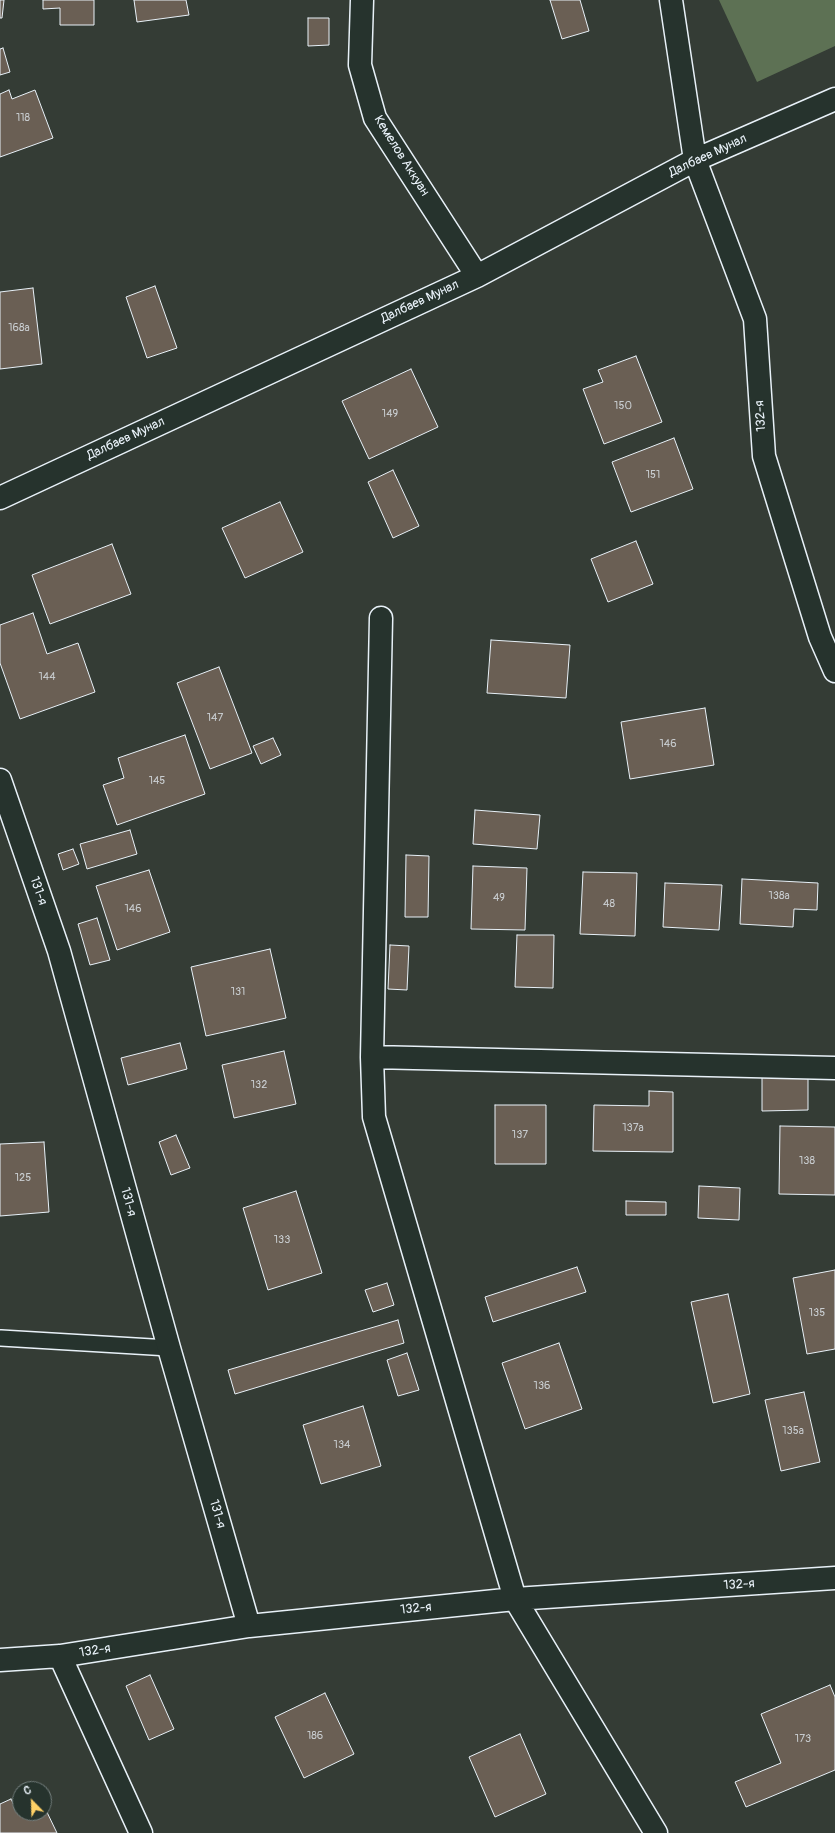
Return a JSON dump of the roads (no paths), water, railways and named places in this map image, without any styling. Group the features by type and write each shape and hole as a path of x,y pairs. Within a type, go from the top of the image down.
{"street":[{"name":"Кемелов Аккуан","path":"362,0 360,65 375,118 477,276"},
{"path":"671,0 695,160"},
{"name":"Далбаев Мунал","path":"0,498 477,276 695,160 835,99"},
{"name":"132-я","path":"695,160 755,318 764,456 820,637 835,671"},
{"path":"381,618 372,1057 374,1117 515,1599 656,1833"},
{"name":"131-я","path":"0,780 59,951 169,1348 249,1626"},
{"path":"372,1057 835,1068"},
{"name":"132-я","path":"0,1660 60,1656 249,1626 515,1599 835,1578"},
{"path":"60,1656 141,1833"}],"lane":[{"path":"1,1338 169,1348"}]}
